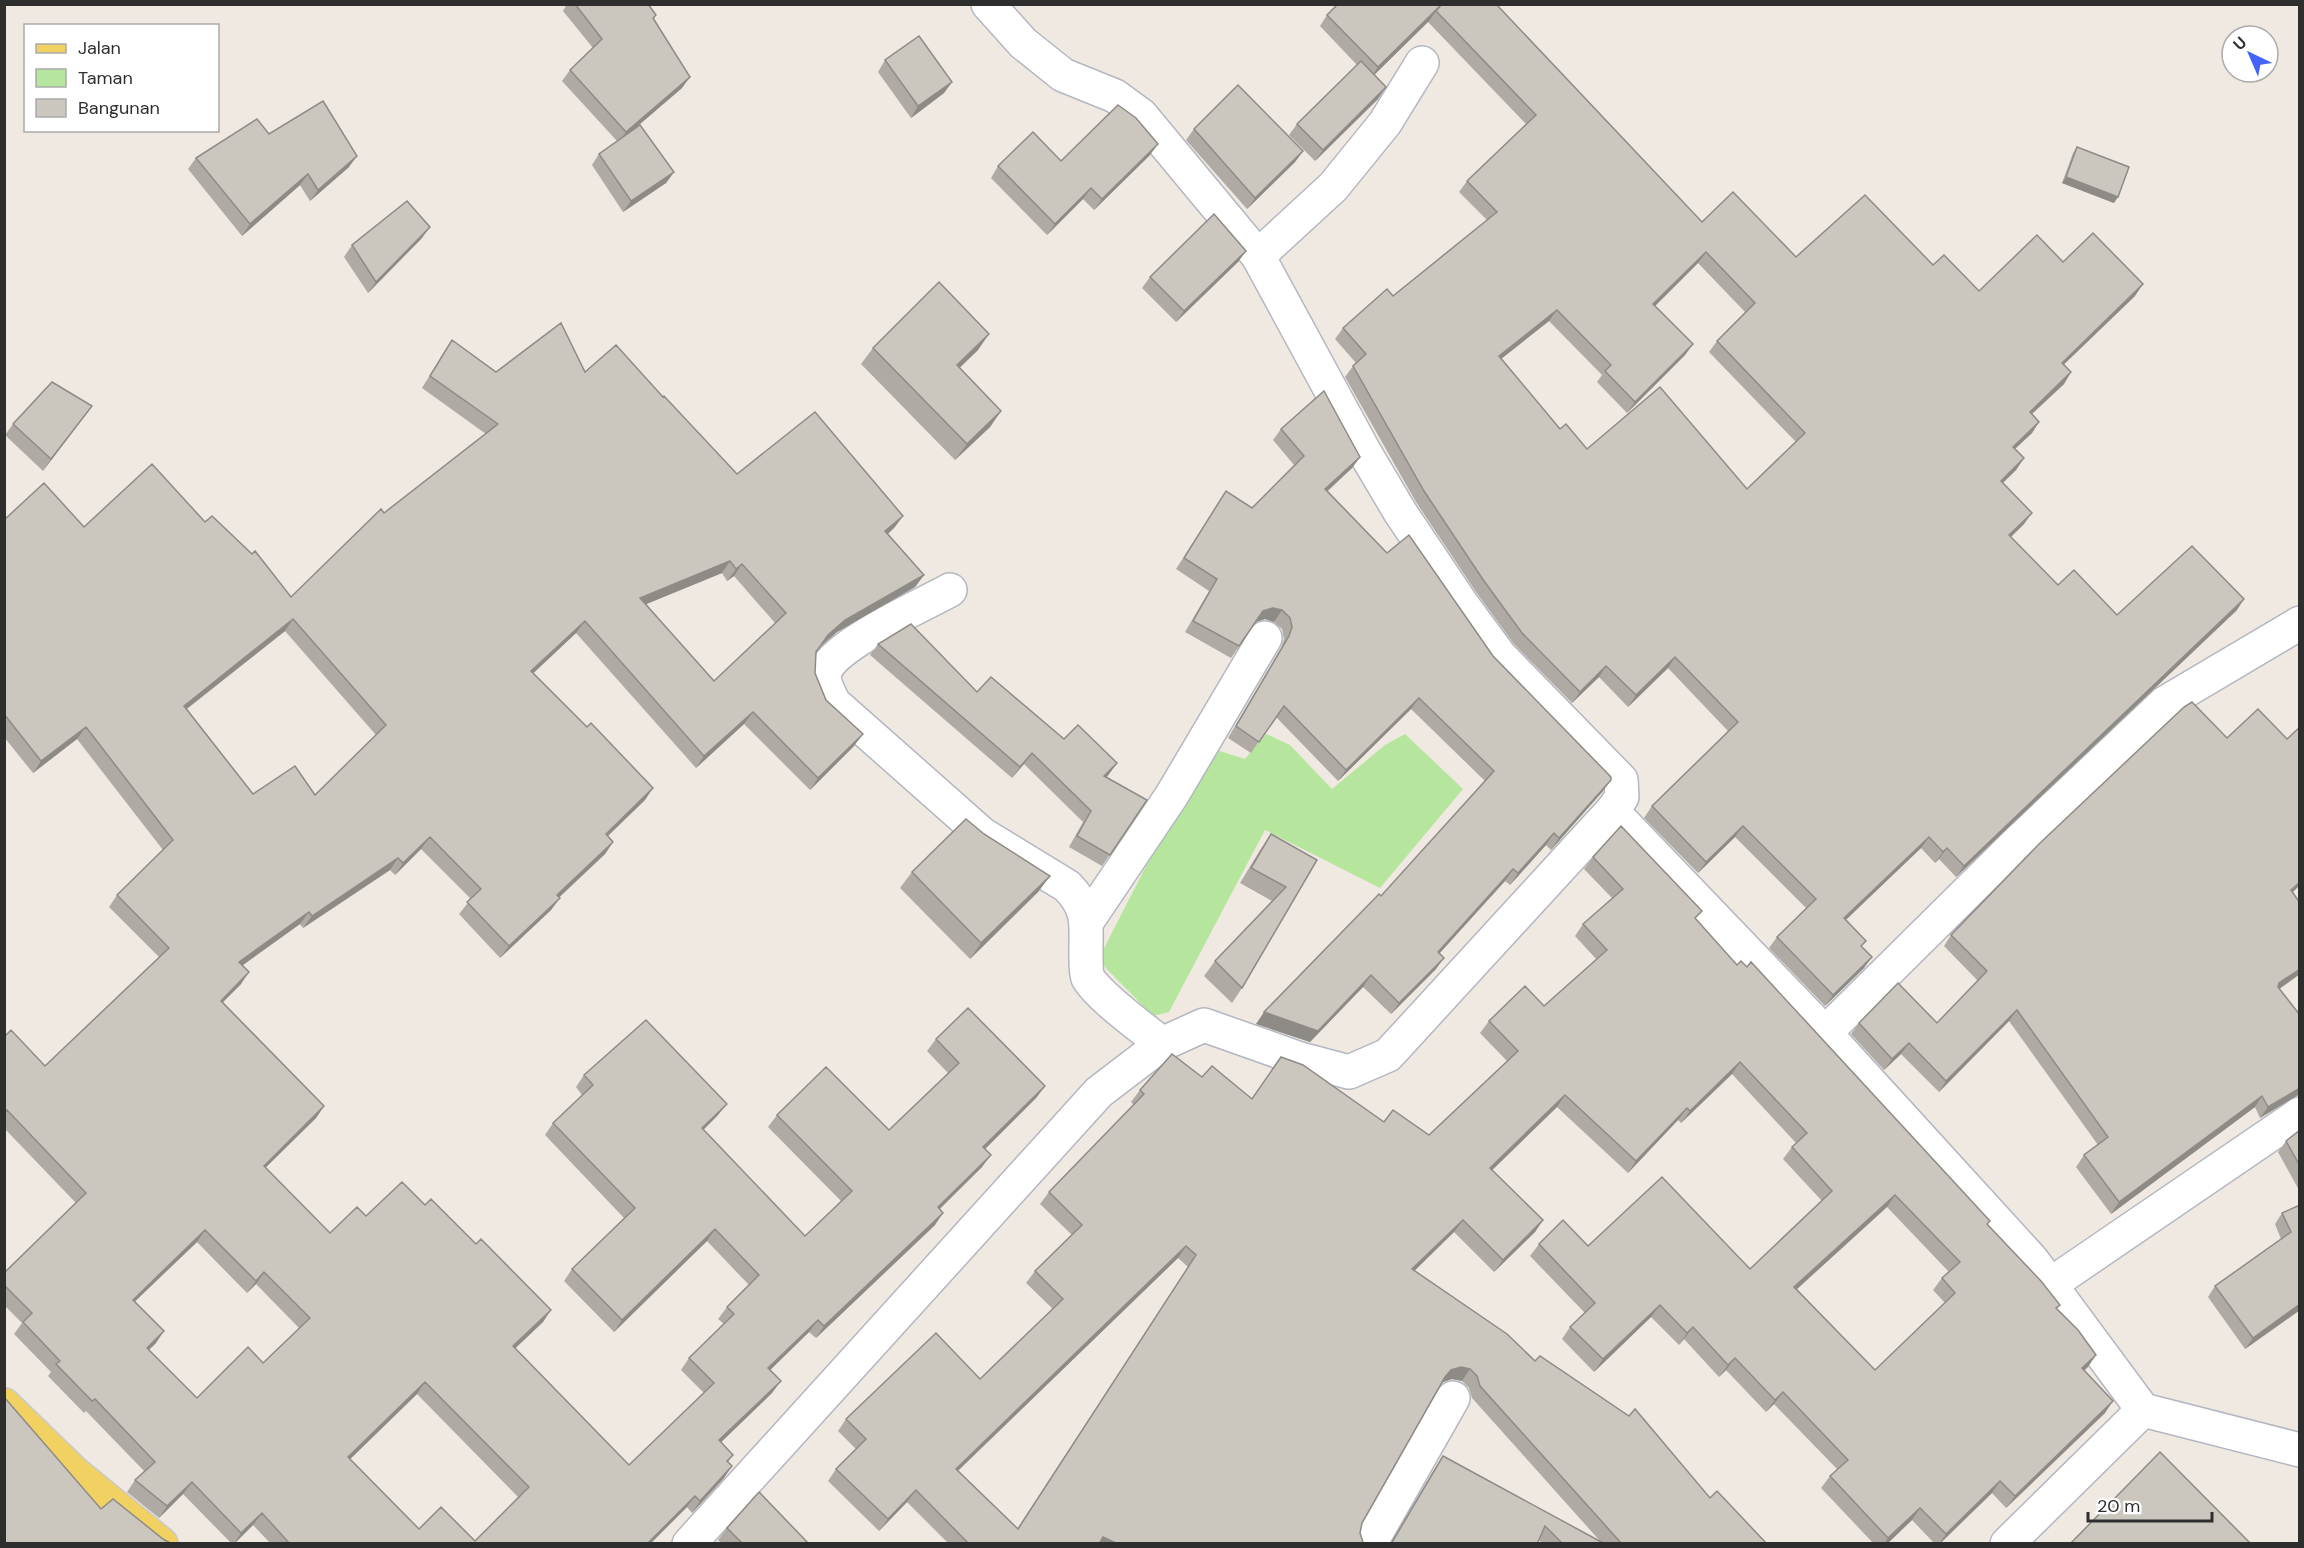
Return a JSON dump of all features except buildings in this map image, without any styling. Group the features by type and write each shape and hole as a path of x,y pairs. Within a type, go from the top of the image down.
{"main road":[{"path":"4,1405 74,1473 161,1544"}],"street":[{"path":"689,1544 1099,1092 1162,1044 1204,1025 1300,1059 1349,1072 1388,1055 1612,811 1622,797 1621,780 1500,656 1461,603 1400,512 1365,453 1258,256 1141,115 1115,96 1063,75 1023,43 988,4"},
{"path":"1258,256 1334,187 1385,123 1422,63"},
{"path":"950,590 839,651 825,670 825,685 834,703 982,834 1067,886 1084,909 1088,977 1098,990 1162,1044"},
{"path":"1825,1033 2018,843 2165,703 2300,623"},
{"path":"1086,923 1172,795 1265,638"},
{"path":"1612,811 1825,1033 2032,1260 2143,1410 2300,1450"},
{"path":"2051,1284 2300,1114"},
{"path":"1370,1544 1453,1398"},
{"path":"2007,1544 2143,1410"}],"green space":[{"path":"1266,734 1290,745 1332,789 1385,745 1405,734 1463,789 1380,888 1265,830 1169,1012 1153,1016 1098,960 1207,747 1245,759"}]}
